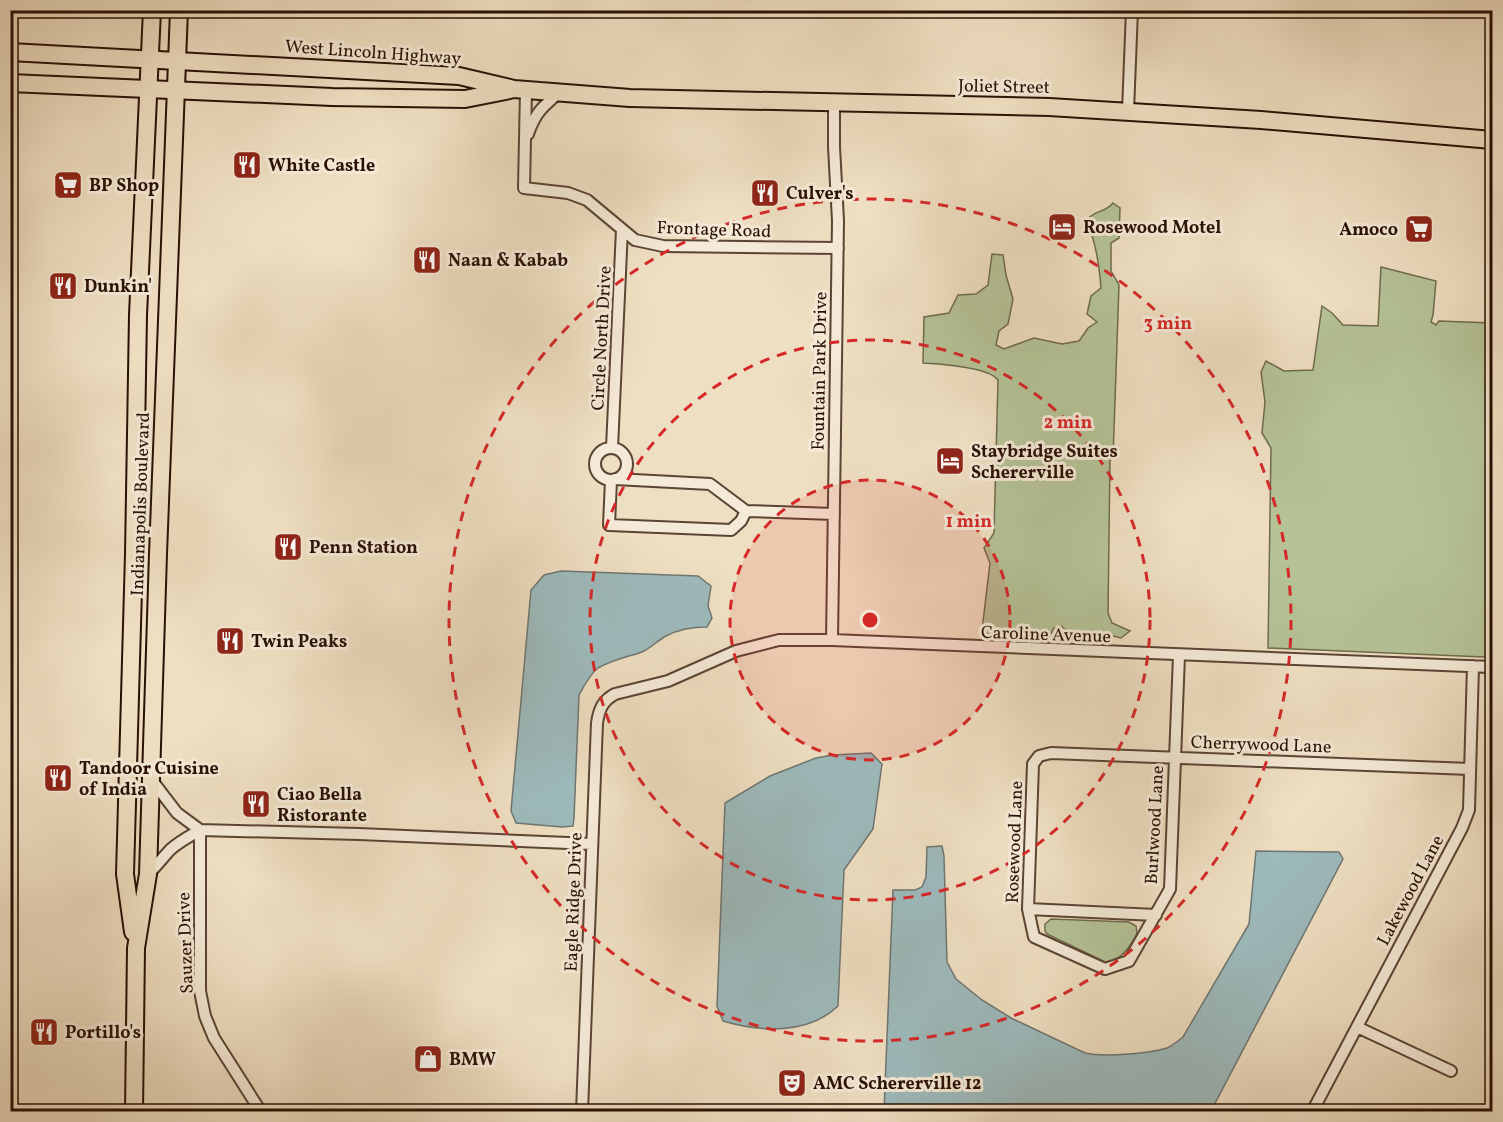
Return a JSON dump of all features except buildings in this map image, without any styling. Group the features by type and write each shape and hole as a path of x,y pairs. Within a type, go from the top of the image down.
{"main road":[{"name":"Indianapolis Boulevard","path":"136,948 125,874 138,315 152,10"},
{"name":"Indianapolis Boulevard","path":"134,1112 136,948 148,874 179,10"},
{"name":"West Lincoln Highway","path":"10,52 459,76 520,89"},
{"path":"10,83 332,97 465,99 520,89"},
{"name":"Joliet Street","path":"520,89 639,98 1049,107 1128,111 1492,140"}],"street":[{"path":"1128,111 1132,10"},
{"name":"Frontage Road","path":"520,89 524,188 568,193 587,200 635,240 663,246 838,248"},
{"path":"524,145 534,118 543,105 560,92"},
{"name":"Fountain Park Drive","path":"832,640 838,248 834,102"},
{"name":"Circle North Drive","path":"612,448 622,229"},
{"path":"613,480 626,471 627,461 622,452 612,448 599,454 596,468 602,476 613,480 710,484 746,511 834,514"},
{"path":"613,480 609,525 731,530 741,521 746,511"},
{"name":"Caroline Avenue","path":"608,698 668,681 736,651 779,640 832,640 1492,667"},
{"name":"Burlwood Lane","path":"1105,969 1128,961 1170,889 1179,655"},
{"name":"Lakewood Lane","path":"1312,1112 1462,828 1469,810 1473,666"},
{"name":"Eagle Ridge Drive","path":"582,1112 597,723 601,705 608,698"},
{"name":"Cherrywood Lane","path":"1051,753 1470,769"},
{"name":"Rosewood Lane","path":"1051,753 1040,756 1033,764 1028,909 1034,937 1105,969"},
{"path":"150,778 177,813 200,830 592,844"},
{"path":"148,874 158,866 170,850 200,830"},
{"name":"Sauzer Drive","path":"200,830 200,991 205,1016 214,1038 261,1112"},
{"path":"1028,909 1156,915"},
{"path":"1357,1027 1451,1071"}],"green space":[{"path":"1113,203 1120,208 1119,238 1111,243 1111,271 1119,285 1113,459 1110,460 1108,613 1112,623 1130,631 1121,638 1109,635 1072,635 1061,626 1054,628 1047,641 993,638 982,630 990,563 984,548 994,533 998,380 975,369 923,363 924,317 949,313 958,295 976,294 988,285 992,254 1003,255 1013,299 1008,324 999,331 996,345 1004,349 1034,338 1062,344 1079,341 1088,328 1097,322 1087,314 1091,296 1101,288 1096,253 1086,220"},
{"path":"1381,267 1436,281 1431,322 1436,325 1439,321 1492,323 1492,649 1484,657 1268,648 1271,448 1262,433 1265,402 1261,372 1266,361 1284,371 1313,370 1322,306 1343,325 1378,326"},
{"path":"1051,919 1129,922 1136,926 1137,933 1120,956 1105,962 1047,934 1045,924"}],"water":[{"path":"561,571 698,576 711,586 708,606 712,618 707,627 696,627 671,634 642,652 598,668 590,677 579,695 573,826 562,827 516,823 511,811 531,590 544,575"},
{"path":"871,753 882,764 873,829 844,870 838,1006 813,1022 783,1028 768,1029 723,1021 717,1006 725,803 770,776 816,758"},
{"path":"942,846 947,962 956,979 982,1000 1011,1018 1085,1053 1103,1055 1159,1050 1169,1047 1183,1037 1249,924 1256,851 1339,852 1343,859 1211,1111 884,1111 893,890 915,890 922,887 926,877 927,847"}],"place":[{"name":"White Castle","path":"247,165"},
{"name":"BP Shop","path":"68,185"},
{"name":"Culver's","path":"765,193"},
{"name":"Rosewood Motel","path":"1062,227"},
{"name":"Amoco","path":"1419,229"},
{"name":"Naan & Kabab","path":"427,260"},
{"name":"Dunkin'","path":"63,286"},
{"name":"Staybridge Suites Schererville","path":"950,461"},
{"name":"Penn Station","path":"288,547"},
{"name":"Twin Peaks","path":"230,641"},
{"name":"Tandoor Cuisine of India","path":"58,778"},
{"name":"Ciao Bella Ristorante","path":"256,804"},
{"name":"Portillo's","path":"44,1032"},
{"name":"BMW","path":"428,1059"},
{"name":"AMC Schererville 12","path":"792,1083"}]}
